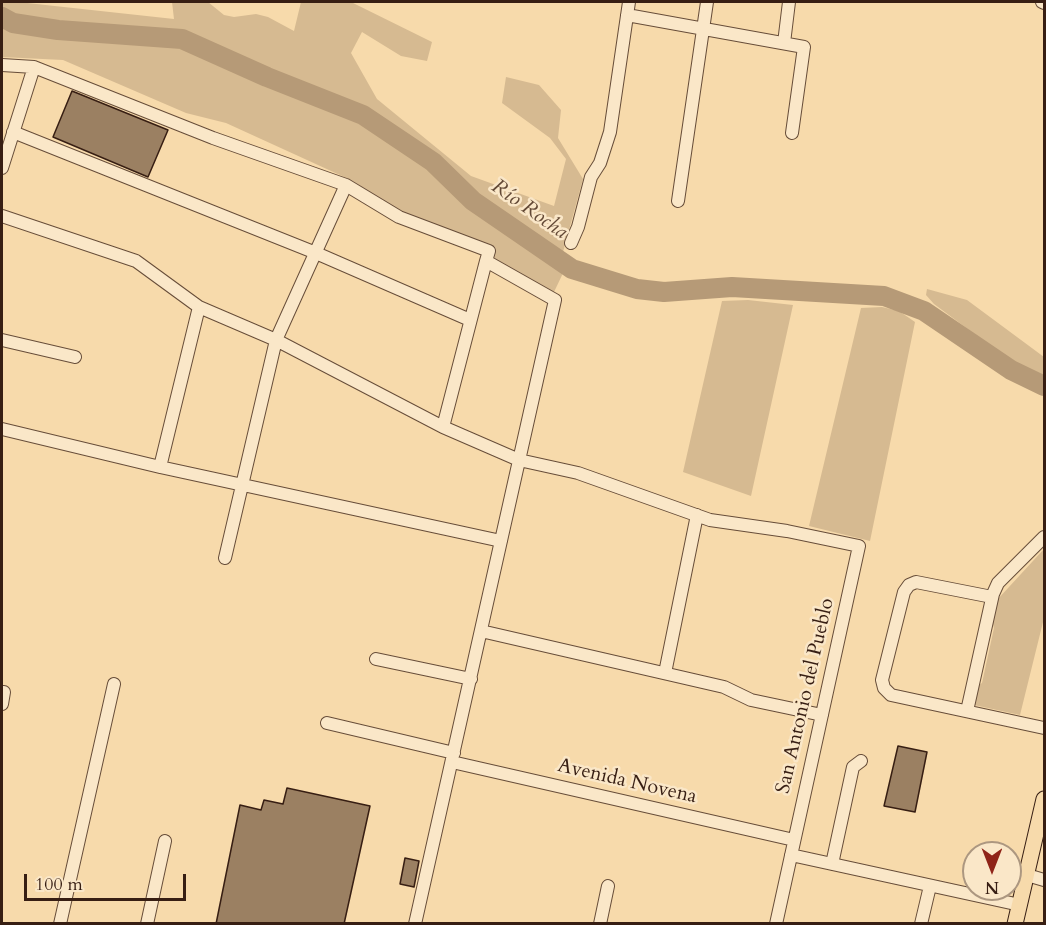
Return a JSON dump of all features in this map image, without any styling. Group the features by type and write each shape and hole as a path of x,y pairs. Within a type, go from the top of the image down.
{"main road":[{"path":"1015,924 1044,799"}],"street":[{"path":"571,243 578,227 591,177 600,163 610,132 629,2"},
{"path":"678,201 707,2"},
{"path":"784,43 789,2"},
{"path":"627,15 804,47 792,133"},
{"path":"2,65 34,68 213,138 346,185 399,218 489,251 443,427"},
{"path":"2,168 34,68"},
{"path":"13,132 316,253 470,320"},
{"path":"225,558 276,340 346,185"},
{"path":"2,216 136,261 199,307 276,340 443,427 519,460 578,473 697,515 665,674"},
{"path":"415,924 555,300 486,261"},
{"path":"160,467 199,307"},
{"path":"2,340 75,357"},
{"path":"2,429 160,467 501,542"},
{"name":"San Antonio del Pueblo","path":"697,515 710,520 787,531 859,546 776,924"},
{"path":"967,711 992,597 998,583 1044,537"},
{"path":"992,597 916,582 909,585 904,592 882,680 884,688 891,695 1044,728"},
{"path":"481,631 724,687 751,700 822,715"},
{"path":"376,659 471,679"},
{"path":"60,924 114,684"},
{"path":"2,692 4,692 2,704"},
{"name":"Avenida Novena","path":"327,723 453,758 794,840"},
{"path":"832,864 854,767 861,761"},
{"path":"147,924 165,841"},
{"path":"791,855 1020,905"},
{"path":"1027,875 1044,880"},
{"path":"600,924 608,885"},
{"path":"921,924 930,885"}],"shaded area":[{"path":"2,2 174,19 172,2 208,2 224,15 234,17 256,14 268,17 294,31 301,2 351,2 432,42 427,61 401,56 362,32 351,53 377,99 471,176 554,206 566,159 550,138 502,103 506,77 539,85 561,110 558,138 583,179 563,252 466,186 441,159 369,110 182,32 39,21 13,15 2,9"},
{"path":"2,23 15,29 184,45 358,119 428,164 464,202 564,271 554,292 492,259 495,248 402,213 353,181 226,123 186,113 63,60 2,57"},
{"path":"927,289 967,300 1044,357 1044,377 1015,364 934,304 926,295"},
{"path":"748,300 793,305 751,496 683,472 722,301"},
{"path":"882,307 899,311 915,322 870,541 809,526 861,308"},
{"path":"1044,549 1044,618 1020,715 974,705 977,686 982,683 994,628 992,621 997,600"}],"building":[{"path":"72,91 168,130 148,177 53,137"},
{"path":"898,746 927,752 915,812 884,806"},
{"path":"287,788 370,806 344,924 216,924 240,805 261,810 264,800 283,804"},
{"path":"405,858 419,861 414,887 400,884"}],"waterway":[{"name":"Río Rocha","path":"2,17 13,23 58,30 182,39 267,77 363,115 433,162 473,201 572,269 637,289 664,292 732,287 884,296 924,311 1011,370 1044,386"}]}
